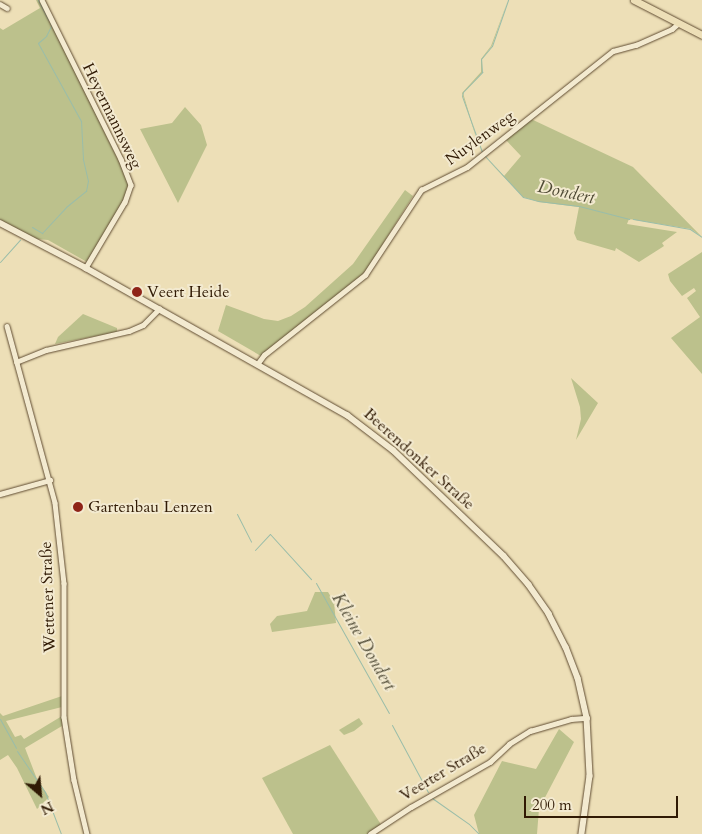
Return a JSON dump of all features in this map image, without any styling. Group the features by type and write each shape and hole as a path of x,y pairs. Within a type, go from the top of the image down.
{"main road":[{"path":"634,0 702,35"}],"street":[{"name":"Heyermannsweg","path":"42,0 121,159 131,185 125,202 86,268"},
{"path":"0,4 7,8"},
{"name":"Nuylenweg","path":"258,363 270,350 365,275 420,190 467,167 613,51 636,45 672,29 678,23"},
{"path":"0,223 86,268"},
{"name":"Beerendonker Straße","path":"86,268 348,415 393,450 521,574 545,608 566,647 578,678 587,718"},
{"path":"16,362 46,350 129,332 144,325 159,309"},
{"name":"Wettener Straße","path":"7,326 50,480 59,526 64,583 64,717 74,780 87,834"},
{"path":"0,494 50,480"},
{"path":"582,834 590,776 587,718"},
{"name":"Veerter Straße","path":"370,834 410,807 490,762 509,744 530,731 571,719 587,718"}],"green space":[{"path":"36,0 40,0 128,180 124,201 87,262 48,240 26,238 0,225 0,28 3,30 40,8"},
{"path":"508,0 492,46 482,59 482,73 463,93 481,153 462,93 481,72 481,59 491,46"},
{"path":"185,107 201,125 207,145 178,203 140,129 172,123"},
{"path":"531,119 633,167 702,237 691,229 629,219 627,224 677,232 662,243 664,246 639,262 616,248 615,251 577,240 574,233 579,207 539,202 523,197 484,156 504,176 521,156 505,139"},
{"path":"405,190 413,196 364,274 261,356 218,331 226,305 264,319 278,321 291,316 305,307 353,264"},
{"path":"702,252 702,374 671,338 700,317 687,298 696,291 694,288 682,296 670,281 668,274"},
{"path":"83,314 117,328 117,332 55,344 58,337"},
{"path":"571,378 598,403 576,440 581,419 580,407"},
{"path":"315,592 328,592 334,602 336,623 272,632 270,624 277,616 307,611"},
{"path":"62,696 62,707 6,721 15,737 21,735 24,739 62,716 62,726 25,748 37,779 49,797 37,809 17,768 8,755 0,760 0,713 3,716"},
{"path":"359,718 363,724 354,731 344,735 339,730"},
{"path":"559,729 574,742 539,809 537,834 479,834 474,815 502,761 536,769"},
{"path":"330,745 382,826 370,834 293,834 262,778"}],"waterway":[{"path":"38,0 48,20"},
{"name":"Dondert","path":"482,152 462,96 463,92 482,72 481,59 492,46 508,0"},
{"path":"32,227 42,233 66,207 86,191 88,181 83,159 81,121 38,43 46,36 51,26 50,22"},
{"name":"Dondert","path":"485,156 523,197 538,201 579,206 629,219"},
{"name":"Dondert","path":"633,219 690,229 702,237"},
{"path":"0,262 20,240"},
{"name":"Kleine Dondert","path":"237,514 251,542"},
{"name":"Kleine Dondert","path":"255,550 270,534 311,579"},
{"name":"Kleine Dondert","path":"316,583 389,713"},
{"path":"0,719 16,748"},
{"name":"Kleine Dondert","path":"392,725 428,792"},
{"path":"17,751 45,792 61,834"},
{"name":"Kleine Dondert","path":"432,798 469,824 479,834"}],"place":[{"name":"Veert Heide","path":"137,292"},
{"name":"Gartenbau Lenzen","path":"78,507"}]}
